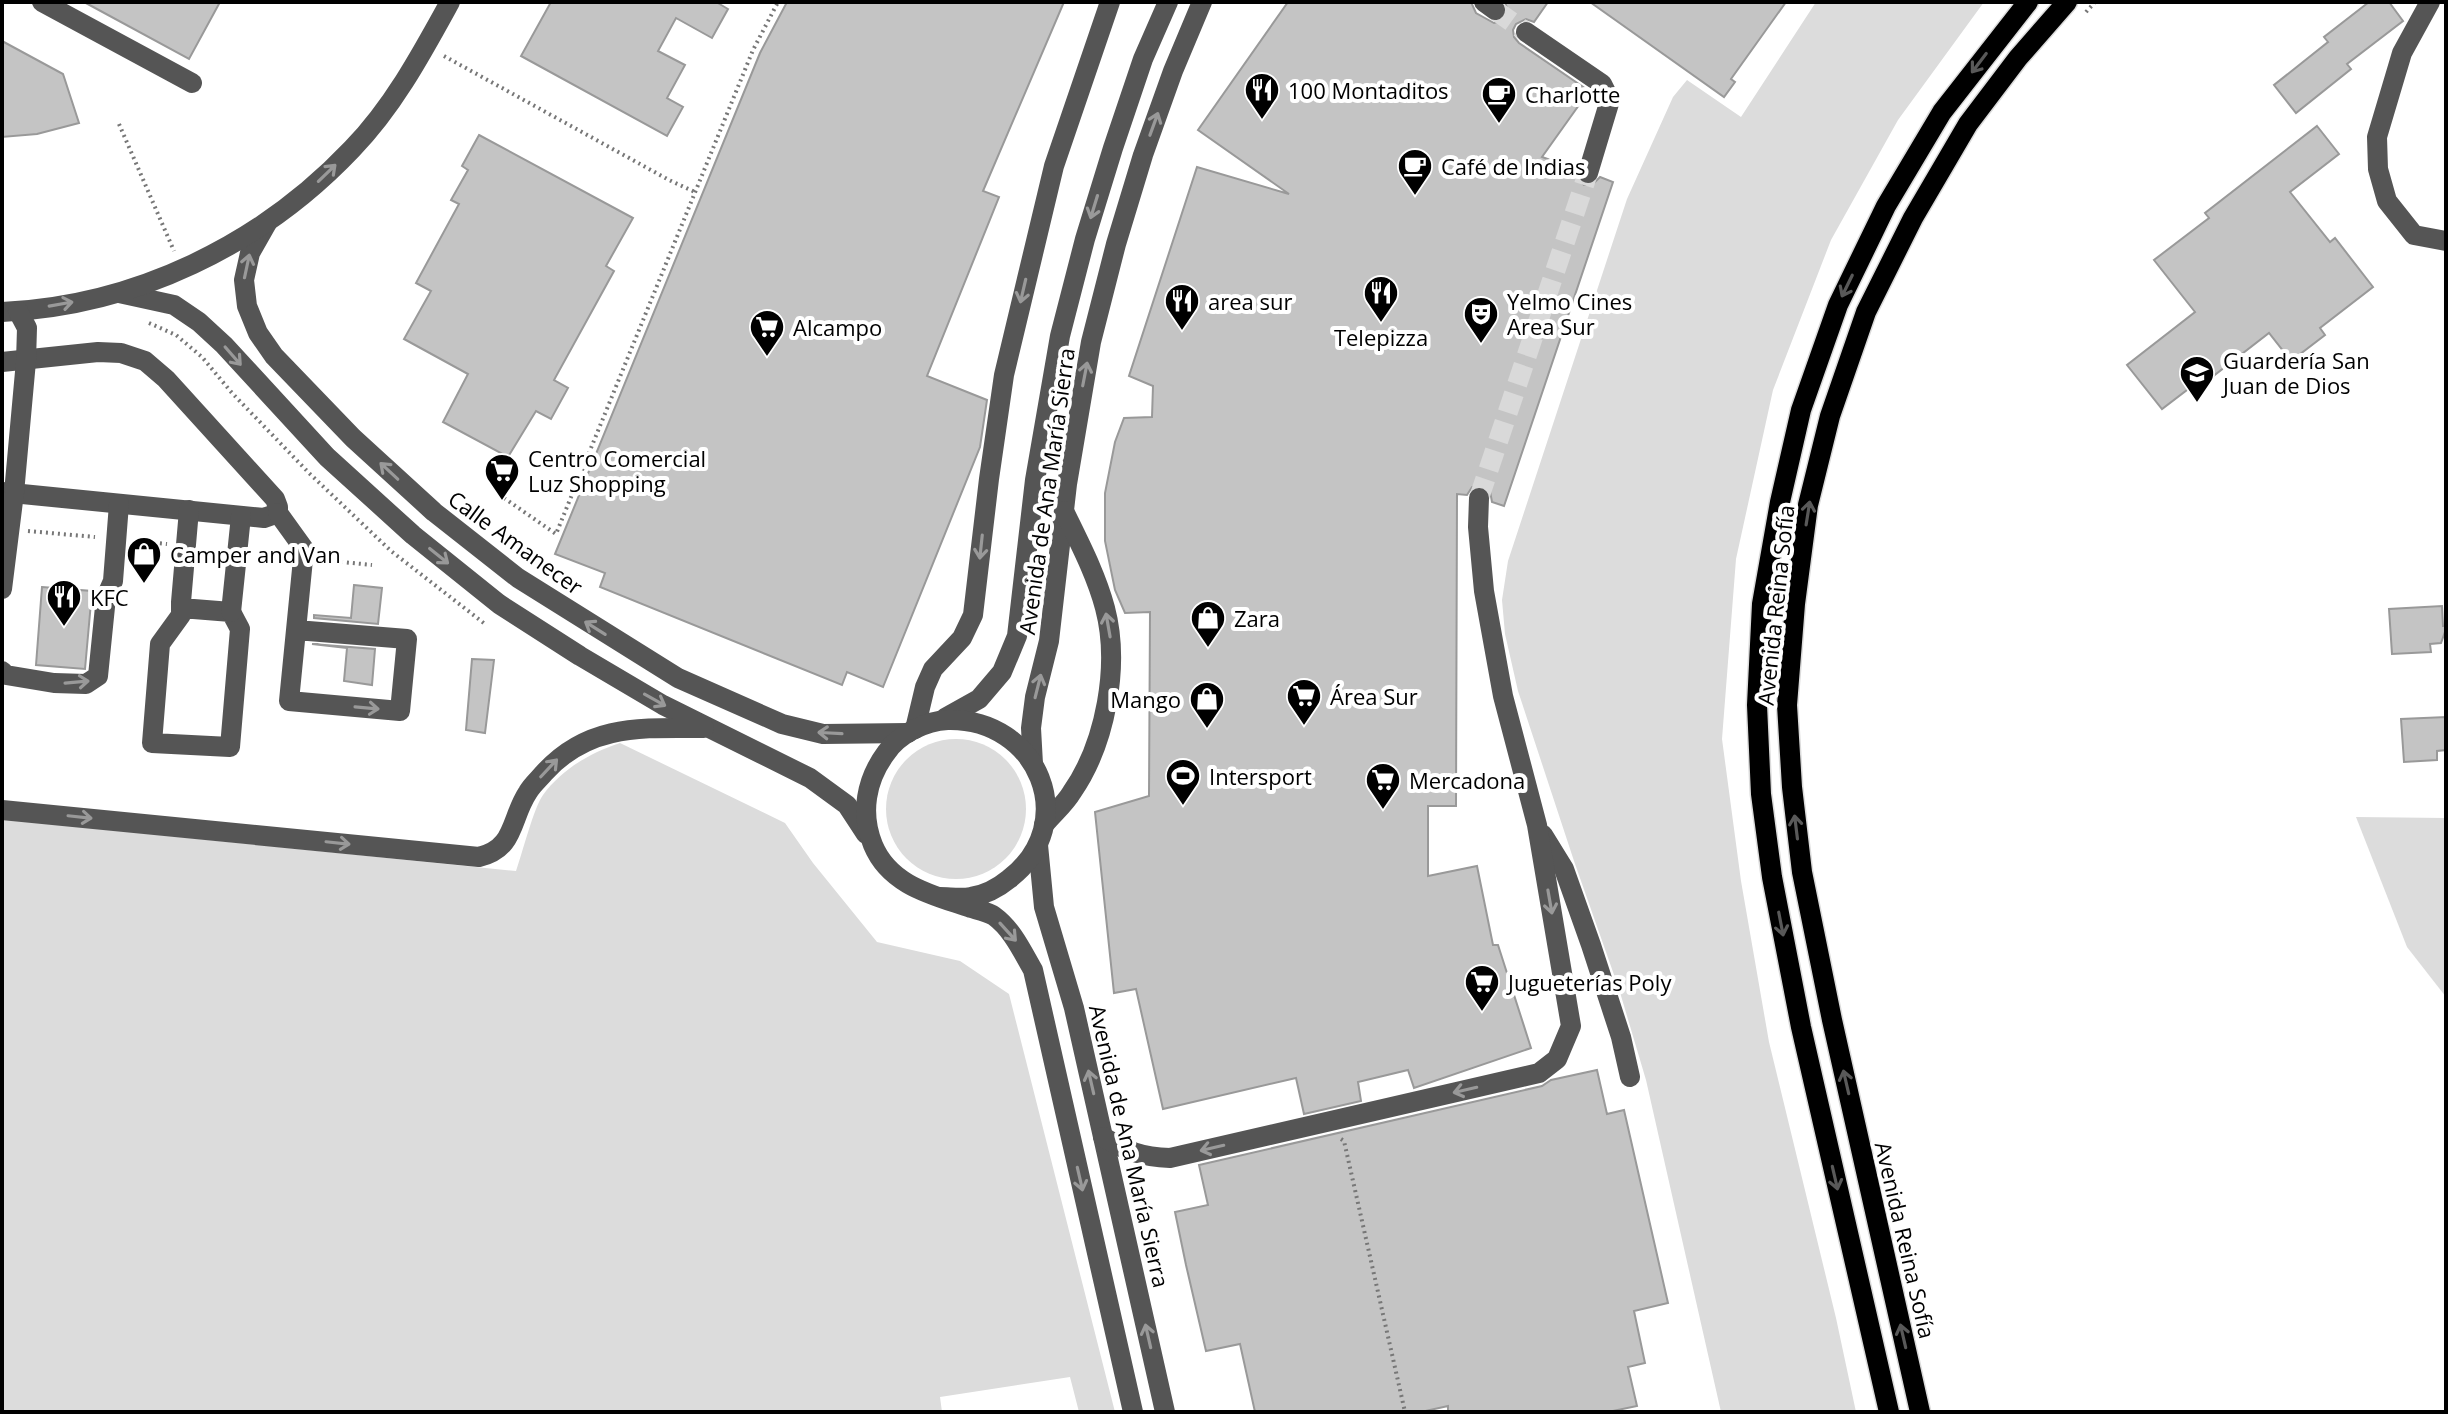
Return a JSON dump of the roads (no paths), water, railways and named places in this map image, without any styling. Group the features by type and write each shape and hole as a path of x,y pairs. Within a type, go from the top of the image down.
{"main road":[{"name":"Avenida Reina Sofía","path":"1889,1412 1801,1027 1772,877 1761,794 1757,705 1762,604 1780,502 1801,410 1838,305 1886,206 1942,112 2028,2"},
{"name":"Avenida Reina Sofía","path":"1920,1412 1802,872 1787,705 1795,604 1808,505 1830,416 1866,312 1913,218 1968,124 2018,58 2067,2"}],"street":[{"path":"10,311 119,293 216,254 267,223 311,188 353,148 390,103 450,2"},
{"path":"911,731 933,669 962,638 973,615 991,464 1013,333 1054,166 1110,2"},
{"name":"Avenida de Ana María Sierra","path":"1133,1412 1033,970 1015,938 993,915 919,891 900,880 873,846 866,821 866,795 874,771 888,749 911,731 979,699 1002,672 1017,636 1035,480 1060,336 1113,148 1143,59 1168,2"},
{"name":"Avenida de Ana María Sierra","path":"940,897 971,897 998,887 1022,869 1038,845 1044,825 1043,793 1033,764 1031,728 1049,641 1063,510 1091,342 1116,244 1168,85 1202,2"},
{"path":"2430,2 2402,53 2377,137 2378,169 2387,201 2414,235 2446,241"},
{"path":"55,5 192,83"},
{"path":"1526,32 1602,84 1610,100 1588,173"},
{"name":"Calle Amanecer","path":"267,223 250,253 244,280 247,306 258,333 274,356 353,438 434,512 518,578 678,678 782,724 823,734 911,731"},
{"path":"119,293 174,305 199,322 327,457 413,535 499,604 663,705 810,778 847,805 873,846"},
{"path":"2,589 8,492 26,361 27,328 10,311"},
{"path":"2,362 98,352 121,353 145,361 166,379 275,499 278,513 304,549 296,630 289,701 400,711 407,639 296,630"},
{"path":"8,492 264,518 278,513"},
{"path":"1103,1137 1128,1151 1149,1157 1170,1158 1539,1073 1557,1059 1571,1026 1537,825 1503,696 1484,591 1478,527 1479,498"},
{"path":"2,671 6,675 54,683 86,684 98,676 106,597 113,581 119,504"},
{"path":"189,510 181,615 160,644 152,743 230,747 240,629 231,612 241,516"},
{"path":"1044,825 1072,792 1087,765 1107,707 1111,663 1105,608 1092,570 1063,510"},
{"path":"181,608 231,612"},
{"name":"Avenida de Ana María Sierra","path":"940,720 968,720 993,727 1016,742 1033,764"},
{"path":"2,810 479,857 493,853 505,843 527,792 558,758 584,742 613,731 712,728"},
{"path":"1537,825 1564,869 1621,1037 1630,1077"},
{"name":"Avenida de Ana María Sierra","path":"1038,845 1044,907 1074,1008 1165,1412"}],"tunnel":[{"path":"1495,10 1526,32"},
{"path":"1479,498 1588,173"}],"place":[{"name":"100 Montaditos","path":"1262,121"},
{"name":"Charlotte","path":"1499,125"},
{"name":"Café de Indias","path":"1415,197"},
{"name":"Telepizza","path":"1381,324"},
{"name":"area sur","path":"1182,332"},
{"name":"Yelmo Cines Area Sur","path":"1481,345"},
{"name":"Alcampo","path":"767,358"},
{"name":"Guardería San Juan de Dios","path":"2197,404"},
{"name":"Centro Comercial Luz Shopping","path":"502,502"},
{"name":"Camper and Van","path":"144,585"},
{"name":"KFC","path":"64,628"},
{"name":"Zara","path":"1208,649"},
{"name":"Área Sur","path":"1304,727"},
{"name":"Mango","path":"1207,730"},
{"name":"Intersport","path":"1183,807"},
{"name":"Mercadona","path":"1383,811"},
{"name":"Jugueterías Poly","path":"1482,1013"}]}
